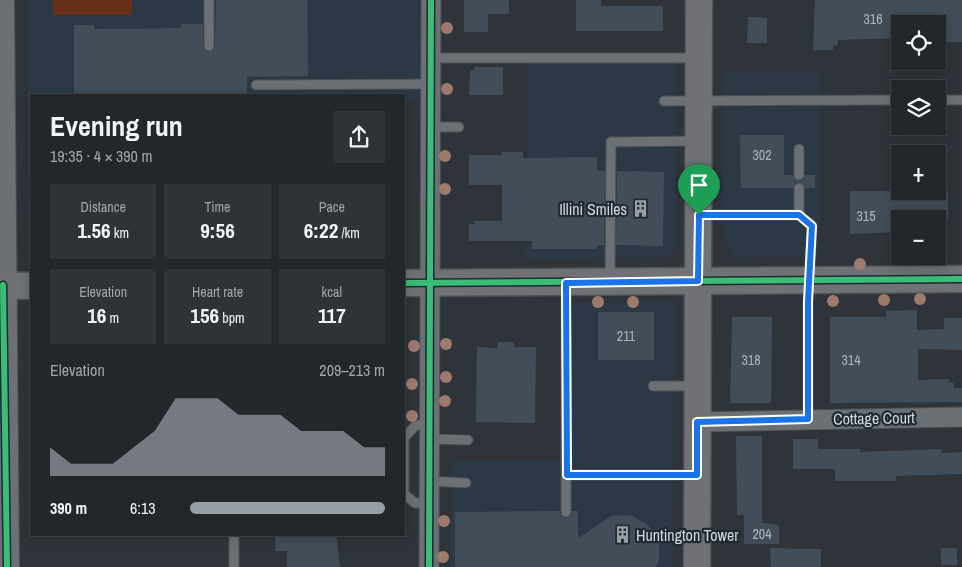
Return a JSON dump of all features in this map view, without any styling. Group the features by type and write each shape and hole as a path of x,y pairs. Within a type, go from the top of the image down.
{"main road":[{"path":"697,567 699,0"},
{"path":"405,284 962,279"},
{"path":"2,285 30,286"}],"street":[{"path":"2,0 2,285 7,567"},
{"path":"429,567 431,0"},
{"name":"Cottage Court","path":"697,422 962,417"}],"lane":[{"path":"209,0 210,46"},
{"path":"431,58 699,58"},
{"path":"256,85 430,84"},
{"path":"664,101 891,100"},
{"path":"946,100 962,100"},
{"path":"430,127 458,127"},
{"path":"610,282 611,142 699,141"},
{"path":"799,150 799,175"},
{"path":"799,188 799,215"},
{"path":"699,215 799,215 812,226 811,280 808,302 808,419"},
{"path":"566,283 566,512"},
{"path":"653,386 697,386"},
{"path":"405,437 415,426 468,440"},
{"path":"567,475 697,475"},
{"path":"429,482 466,483"},
{"path":"405,495 415,503 429,503"},
{"path":"234,536 234,567"}],"shaded area":[{"path":"27,0 419,0 420,99 405,99 405,94 30,94 30,250"},
{"path":"53,0 132,0 132,15 53,15"},
{"path":"528,58 676,58 676,249 671,254 665,257 526,259"},
{"path":"723,71 819,73 819,256 737,257 727,247 722,215"},
{"path":"674,301 673,567 451,567 452,462 567,460 566,304"}],"building":[{"path":"216,0 307,0 308,76 247,77 247,94 74,94 74,25 94,25 94,29 181,28 181,24 203,24 203,46 205,51 209,52 215,46"},
{"path":"464,0 509,0 509,14 488,14 488,32 464,32"},
{"path":"576,0 601,0 601,6 663,6 663,31 576,31"},
{"path":"815,0 962,0 962,42 946,42 946,15 891,15 891,38 838,40 837,46 833,45 833,50 813,50"},
{"path":"748,17 767,18 767,43 747,43"},
{"path":"474,67 503,67 503,95 469,95 470,70 474,70"},
{"path":"740,135 784,135 784,175 793,175 799,181 803,180 805,175 815,175 815,188 805,188 799,182 795,183 793,188 741,188"},
{"path":"502,152 523,152 523,158 597,157 597,171 605,171 604,245 597,245 597,249 532,249 532,241 469,241 469,224 474,224 474,221 502,221 502,185 469,185 469,155 502,155"},
{"name":"Illini Smiles","path":"617,171 664,172 663,246 616,245"},
{"path":"850,191 891,191 891,200 946,200 946,191 948,191 948,219 946,219 946,210 891,210 891,232 850,234"},
{"path":"917,310 917,330 944,329 944,318 962,318 962,350 918,349 918,380 949,379 949,383 954,383 954,388 962,388 962,402 830,403 830,317 886,317 886,311"},
{"path":"598,312 654,312 654,360 598,360"},
{"path":"732,317 772,317 771,403 730,403"},
{"path":"498,342 514,342 514,347 536,347 535,423 476,422 477,347 497,348"},
{"path":"736,436 762,436 762,523 779,525 779,544 744,544 744,515 737,515"},
{"path":"793,439 818,439 818,449 860,449 860,452 941,449 941,453 962,452 962,474 896,476 896,481 835,481 835,469 793,469"},
{"path":"560,511 561,516 566,518 571,516 572,511 578,511 578,538 611,516 631,515 648,525 659,543 659,561 656,567 455,567 455,512"},
{"path":"275,536 336,536 340,567 287,567 287,551 275,551"},
{"path":"770,548 821,549 821,567 771,567"},
{"path":"941,548 957,548 957,565 941,565"}],"cycle path":[{"path":"429,567 431,0"},
{"path":"405,283 962,279"},
{"path":"3,285 7,567"}],"place":[{"name":"Illini Smiles","path":"641,209"},
{"name":"Huntington Tower","path":"622,535"}],"route":[{"path":"699,215 799,215 812,226 811,280 808,302 808,419 697,422 697,475 567,475 566,283 698,281 699,215"}]}
